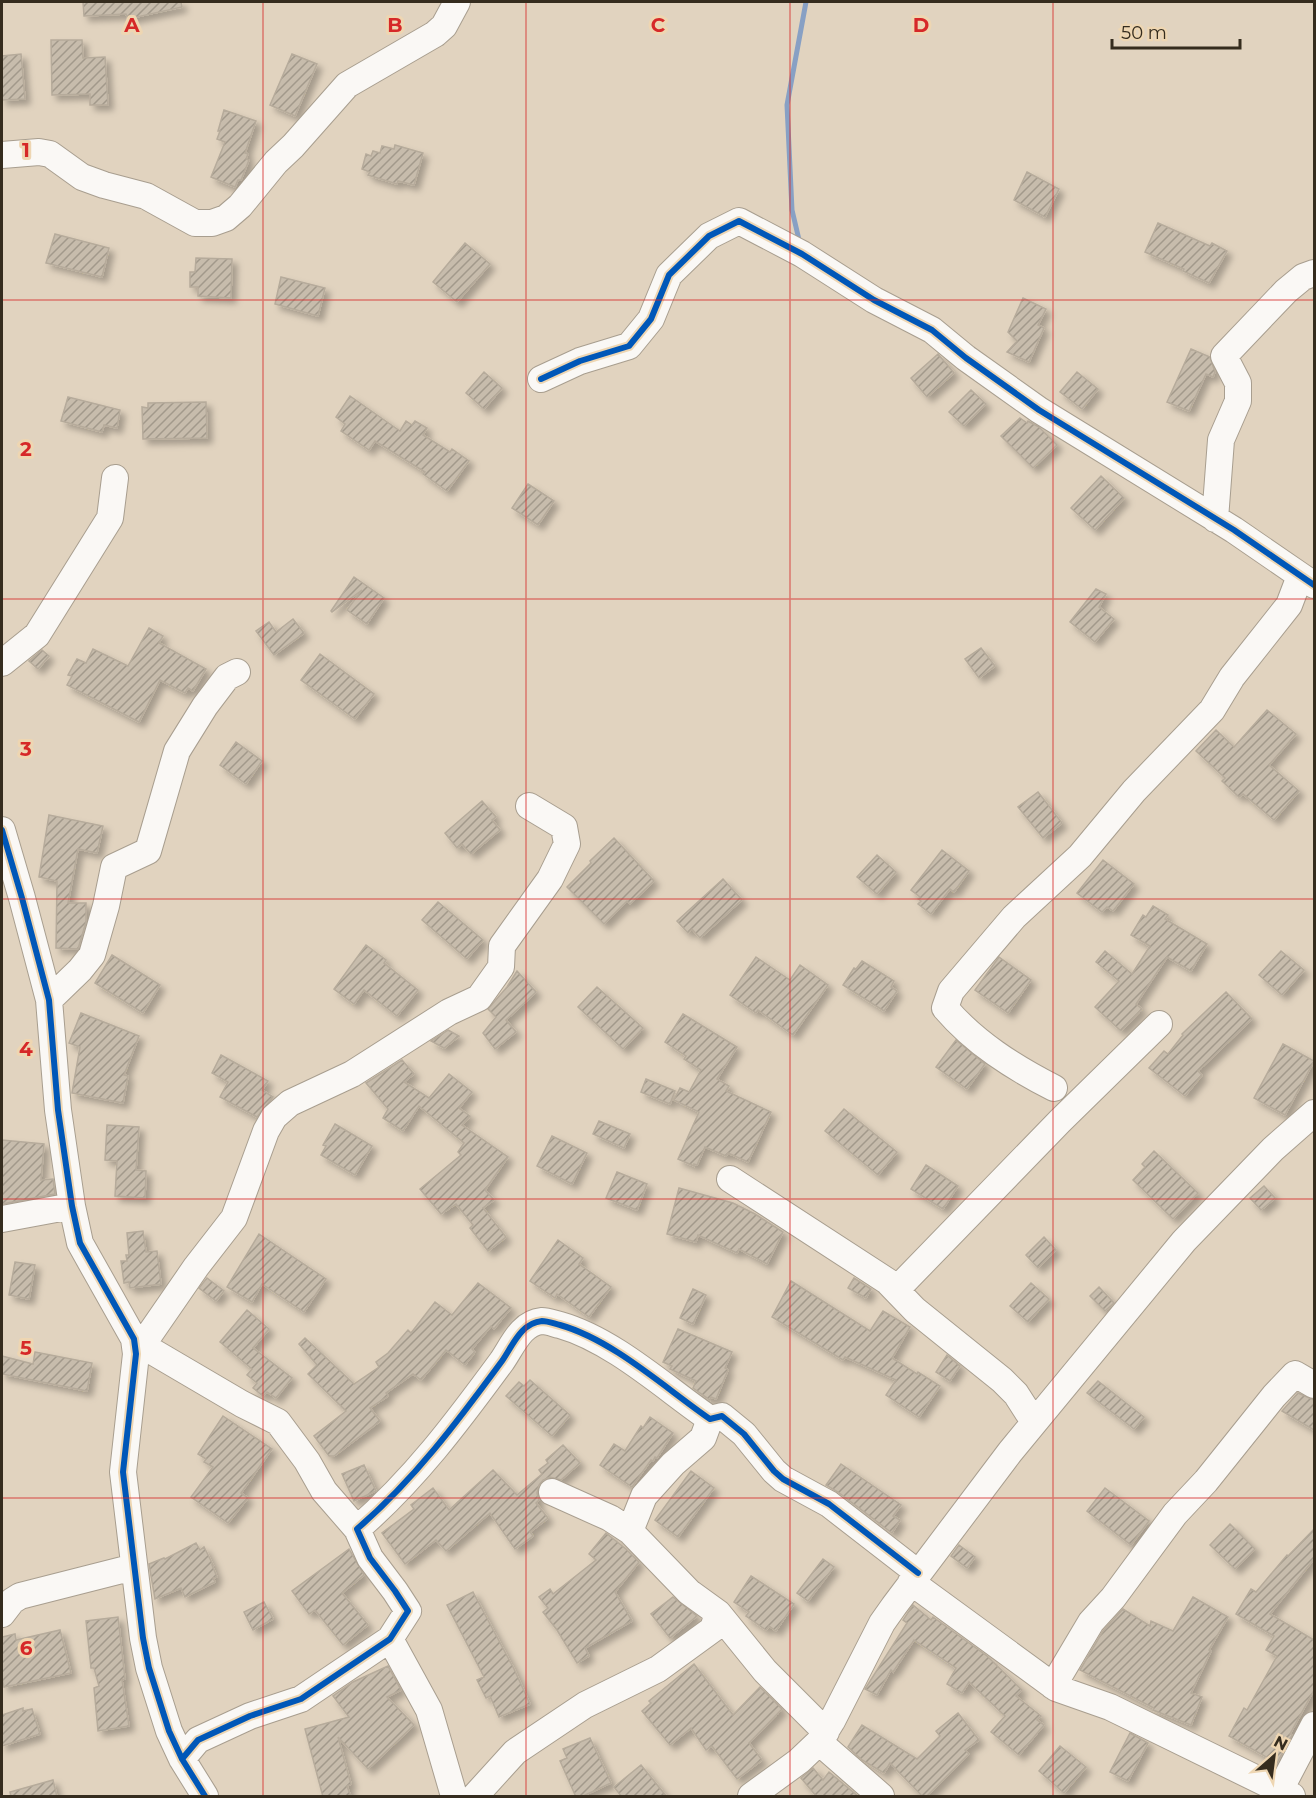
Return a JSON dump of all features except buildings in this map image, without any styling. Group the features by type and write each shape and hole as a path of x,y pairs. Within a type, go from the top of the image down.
{"street":[{"path":"2,155 39,152 50,154 82,177 146,196 195,223 212,223 226,218 240,206 276,162 347,85 435,34 444,26 457,2"},
{"path":"541,379 580,361 629,346 651,319 669,275 708,236 739,220 802,254 874,300 932,330 966,358 1040,410 1215,519 1307,580 1232,677 1212,710 1134,791 1080,856 1014,917 951,991 945,1008 959,1025 1018,1069 1054,1088"},
{"path":"1215,519 1221,440 1238,401 1238,383 1224,356 1286,291 1303,277 1314,273"},
{"path":"2,663 37,635 110,518 115,478"},
{"path":"49,1000 81,970 92,955 114,867 148,851 177,751 205,706 227,677 237,672"},
{"path":"136,1354 196,1267 234,1218 266,1131 274,1117 290,1103 352,1074 449,1012 479,998 501,967 501,946 550,879 567,844 564,827 529,806"},
{"path":"2,830 49,1000 58,1110 72,1206 80,1243 134,1339 136,1354 123,1472 143,1638 149,1668 169,1731 182,1759 205,1797"},
{"path":"897,1289 1060,1120 1159,1024"},
{"path":"751,1797 799,1761 823,1737 882,1623 1034,1422 1184,1241 1273,1149 1314,1113"},
{"path":"730,1179 887,1281 915,1310 1002,1380 1016,1394 1034,1422"},
{"path":"2,1219 72,1206"},
{"path":"357,1529 385,1505 428,1459 500,1363 523,1328 543,1321 568,1328 610,1347 710,1419 722,1416 744,1434 783,1479 829,1504 914,1578 1053,1686 1110,1707 1286,1793 1314,1725"},
{"path":"136,1354 150,1350 242,1404 278,1422 307,1461 324,1491 357,1529 370,1558 408,1611 390,1640 301,1699 250,1716 198,1740 182,1759"},
{"path":"1053,1686 1091,1622 1113,1598 1175,1515 1206,1481 1274,1396 1295,1374 1314,1384"},
{"path":"630,1531 644,1496 673,1464 704,1438 710,1419"},
{"path":"552,1492 610,1518 630,1531 689,1592 718,1613 823,1737 881,1797"},
{"path":"2,1614 12,1601 20,1596 134,1567"},
{"path":"475,1797 515,1752 585,1705 658,1668 713,1629 718,1613"},
{"path":"390,1640 429,1710 454,1797"}],"waterway":[{"path":"800,244 792,210 787,105 806,2"}],"cycle path":[{"path":"541,379 580,361 629,346 651,319 669,275 709,236 739,221 802,254 874,300 932,330 966,358 1039,410 1234,530 1314,585"},
{"path":"2,830 49,1000 58,1110 72,1206 80,1243 134,1339 136,1354 123,1472 143,1638 149,1668 169,1731 182,1759 205,1796"},
{"path":"182,1759 198,1740 250,1716 301,1699 390,1639 408,1611 370,1558 357,1529 398,1491 434,1449 469,1406 523,1330 542,1321 580,1332 619,1353 710,1419 722,1416 744,1434 783,1479 829,1504 918,1573"}]}
